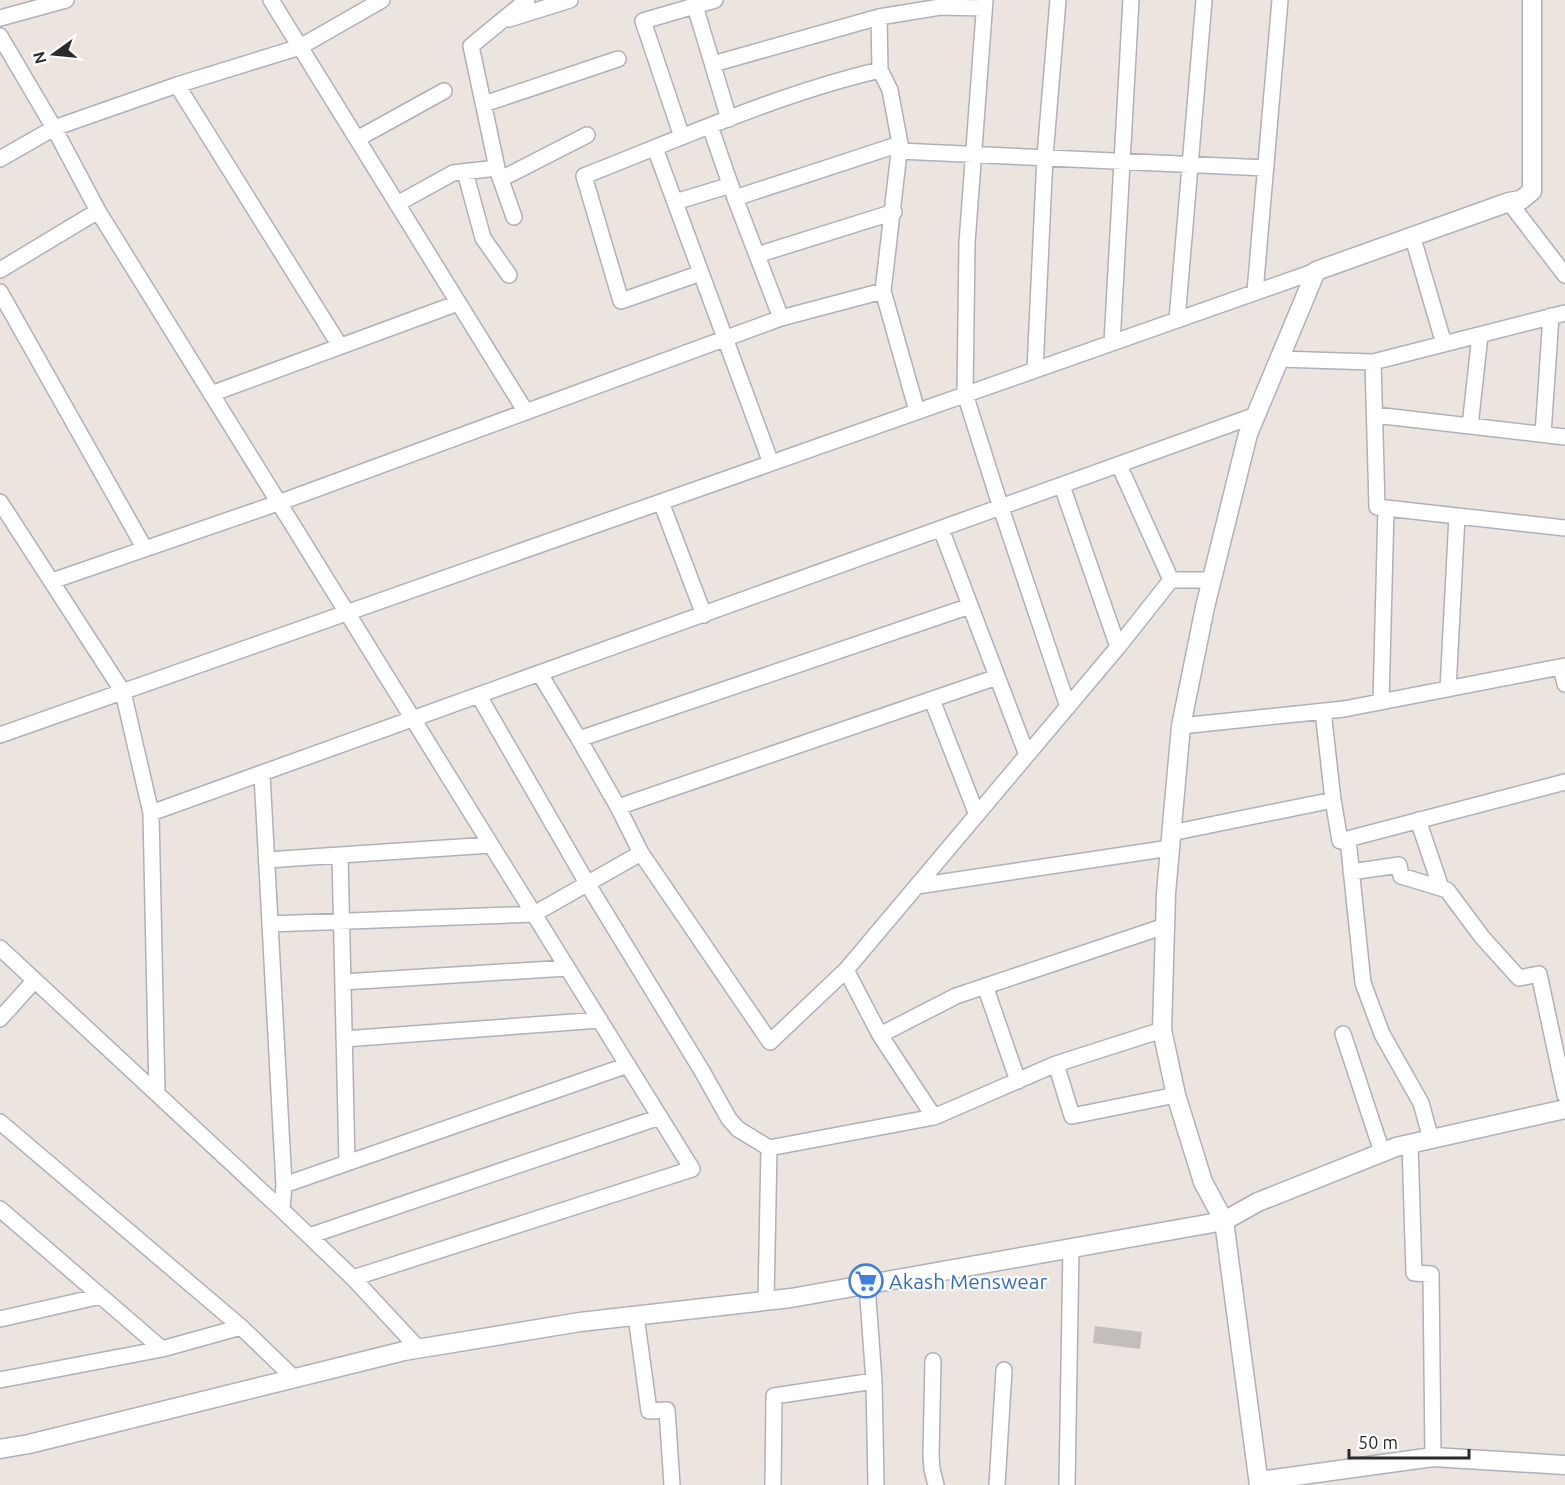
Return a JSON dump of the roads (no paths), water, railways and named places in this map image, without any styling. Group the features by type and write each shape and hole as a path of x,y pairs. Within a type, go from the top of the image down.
{"street":[{"path":"0,18 66,0"},
{"path":"271,0 526,412"},
{"path":"0,159 54,128 177,85 300,47 382,0"},
{"path":"514,217 499,174 471,45 527,0"},
{"path":"500,21 570,0"},
{"path":"682,137 643,21 715,0"},
{"path":"1035,370 1045,156 1058,0"},
{"path":"1112,343 1131,0"},
{"path":"1177,320 1204,0"},
{"path":"1256,292 1280,0"},
{"path":"0,735 1316,271 1412,235 1521,200 1532,191 1532,0"},
{"path":"713,64 879,17 940,7 984,4 967,243 965,394 1068,707"},
{"path":"695,6 729,119"},
{"path":"879,17 880,70 890,90 900,147 883,291 917,411"},
{"path":"0,36 99,211 692,1169 353,1278"},
{"path":"483,104 618,59"},
{"path":"700,273 621,301 584,176 729,119 836,81 880,70"},
{"path":"177,85 340,346"},
{"path":"357,139 444,92"},
{"path":"710,126 781,318"},
{"path":"397,204 453,173 499,174 587,135"},
{"path":"675,202 733,192 900,147 1122,162 1266,168"},
{"path":"655,148 771,463"},
{"path":"465,172 483,238 509,274"},
{"path":"1509,202 1565,275"},
{"path":"0,270 99,211"},
{"path":"758,255 894,212"},
{"path":"1412,235 1444,344"},
{"path":"1316,271 1248,434 1212,580 1181,726 1165,926 1162,1029 1176,1095 1203,1182 1224,1221 1259,1483 1432,1457 1565,1465"},
{"path":"52,581 279,503 781,318 883,291"},
{"path":"0,292 145,549"},
{"path":"211,393 458,303"},
{"path":"1279,358 1373,362 1558,315 1543,434"},
{"path":"1470,426 1480,335"},
{"path":"1373,362 1377,507 1565,528"},
{"path":"1375,415 1565,436"},
{"path":"152,813 1256,416"},
{"path":"1119,465 1170,580"},
{"path":"1062,486 1118,647"},
{"path":"0,502 123,692 152,813 157,1095"},
{"path":"661,502 704,615"},
{"path":"1381,702 1386,508"},
{"path":"1448,689 1457,516"},
{"path":"941,529 1027,755"},
{"path":"1170,580 1212,580"},
{"path":"540,674 618,807 640,853 770,1042 846,970 1118,647 1170,580"},
{"path":"579,739 970,606"},
{"path":"1181,726 1323,711 1563,667 1565,684"},
{"path":"618,807 997,677"},
{"path":"479,696 587,883 734,1126 769,1148 934,1117 1056,1064 1162,1029"},
{"path":"932,700 977,815"},
{"path":"1323,711 1340,841 1565,782"},
{"path":"262,774 284,1185 282,1210"},
{"path":"917,886 1171,840 1333,800"},
{"path":"1418,820 1441,888"},
{"path":"1347,839 1363,983 1382,1034 1421,1103 1431,1139"},
{"path":"267,860 490,845"},
{"path":"270,924 534,914 640,853"},
{"path":"340,855 347,1163"},
{"path":"1351,872 1400,865 1401,876 1447,890 1482,937 1520,978 1539,974 1565,1095"},
{"path":"880,1035 956,996 1165,926"},
{"path":"0,948 282,1210 353,1278 418,1348"},
{"path":"343,982 567,968"},
{"path":"846,970 880,1035 934,1117"},
{"path":"0,1019 34,981"},
{"path":"985,986 1018,1080"},
{"path":"344,1040 600,1020"},
{"path":"1343,1034 1382,1152"},
{"path":"1056,1064 1072,1116 1176,1095"},
{"path":"284,1185 628,1065"},
{"path":"0,1449 29,1444 418,1348 580,1322 766,1301 1224,1221 1258,1202 1382,1152 1565,1109"},
{"path":"309,1236 660,1117"},
{"path":"0,1122 241,1328 294,1378"},
{"path":"1410,1144 1414,1273 1431,1274 1432,1457"},
{"path":"766,1301 769,1148"},
{"path":"0,1209 162,1349"},
{"path":"1067,1485 1071,1248"},
{"path":"867,1285 874,1381 876,1485"},
{"path":"0,1319 101,1296"},
{"path":"636,1316 649,1411 668,1410 672,1485"},
{"path":"0,1380 162,1349 241,1328"},
{"path":"933,1361 931,1456 936,1485"},
{"path":"997,1485 1004,1370"},
{"path":"773,1485 774,1395 874,1381"}],"place":[{"name":"Akash Menswear","path":"866,1281"}]}
